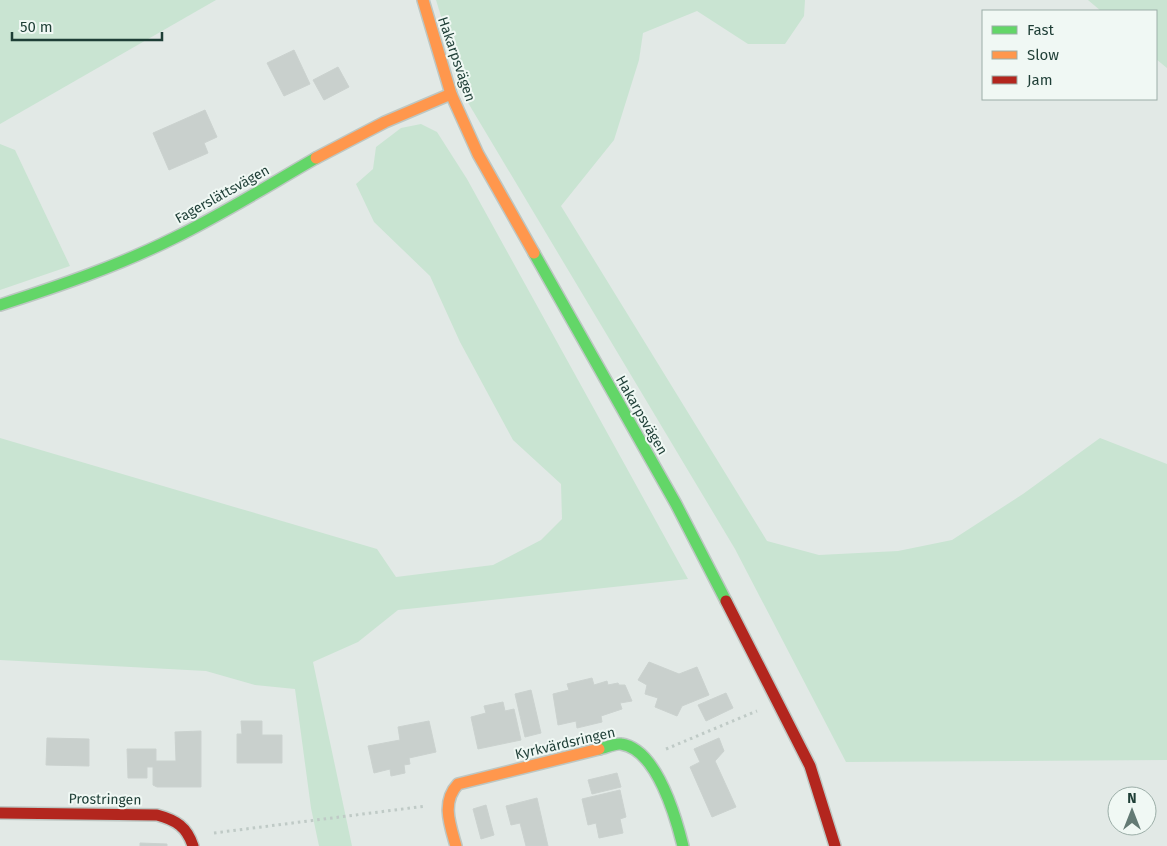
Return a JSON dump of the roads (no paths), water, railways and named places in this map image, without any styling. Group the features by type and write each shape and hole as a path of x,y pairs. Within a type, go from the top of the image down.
{"street":[{"name":"Hakarpsvägen","path":"423,0 451,94 478,154 676,504 810,766 836,846"},
{"name":"Fagerslättsvägen","path":"0,305 151,250 369,130 425,103 451,94"},
{"name":"Kyrkvärdsringen","path":"456,846 448,803 449,794 458,784 621,744 632,747 645,758 663,788 678,824 684,846"},
{"name":"Prostringen","path":"0,813 157,815 175,819 184,825 192,841"}]}
